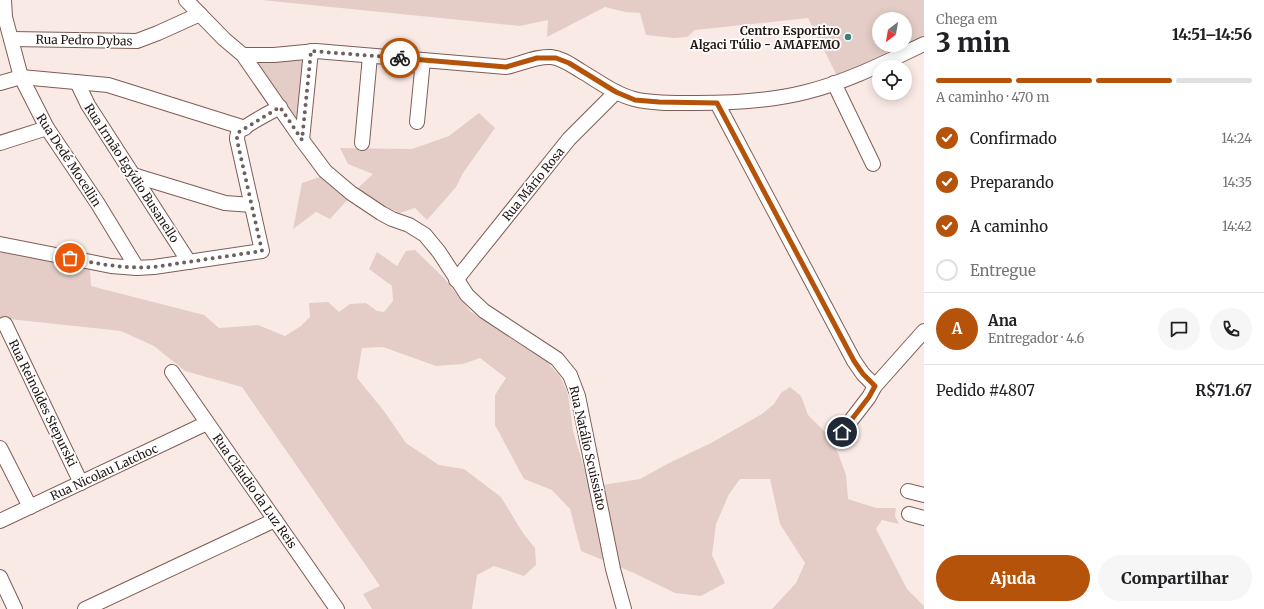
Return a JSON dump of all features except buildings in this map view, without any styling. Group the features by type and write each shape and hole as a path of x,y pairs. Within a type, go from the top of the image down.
{"street":[{"name":"Rua Dedé Mocellin","path":"4,0 2,18 11,39 21,77 47,128 98,204 137,268"},
{"name":"Rua Natálio Scuissiato","path":"186,0 224,39 243,55 325,171 351,193 381,213 409,225 425,235 436,247 467,295 484,311 557,359 564,367 574,383 582,411 613,569 624,609"},
{"name":"Rua Pedro Dybas","path":"11,39 137,42 200,14"},
{"path":"243,55 282,55 311,51 506,67 537,58 556,58 569,63 625,96 643,101 717,103 760,100 808,92 852,76 924,44"},
{"path":"302,140 311,51"},
{"path":"362,143 370,56"},
{"path":"417,122 423,60"},
{"path":"0,83 21,77 115,86 245,128"},
{"name":"Rua Irmão Egýdio Busanello","path":"77,82 88,105 189,262"},
{"path":"834,83 873,164"},
{"name":"Rua Mário Rosa","path":"456,280 569,139 616,92"},
{"path":"717,103 854,361 863,374 875,386"},
{"path":"0,244 97,264 137,268 154,267 262,251 237,135 245,128 280,107"},
{"path":"0,143 47,128"},
{"path":"133,175 225,203 252,206"},
{"name":"Rua Reinoldes Stepurski","path":"5,324 81,483"},
{"path":"842,432 869,397 875,386 924,331"},
{"name":"Rua Cláudio da Luz Reis","path":"172,372 337,609"},
{"name":"Rua Nicolau Latchoc","path":"0,521 207,423"},
{"path":"0,448 30,507"},
{"path":"908,490 924,495"},
{"path":"909,514 924,518"},
{"path":"85,609 275,520"},
{"path":"0,577 16,609"}],"shaded area":[{"path":"261,0 924,0 924,35 912,41 912,12 872,12 872,52 887,52 837,76 808,18 695,30 687,37 674,38 646,35 640,13 625,12 605,7 547,37 548,20 520,26"},
{"path":"303,60 298,124 254,62"},
{"path":"479,113 495,128 463,173 456,187 427,220 415,208 400,213 363,196 358,188 373,174 348,164 340,148 412,149 449,136"},
{"path":"323,176 350,197 330,219 316,212 293,229 302,183"},
{"path":"415,250 445,279 470,311 547,362 560,376 568,394 573,431 589,485 603,485 640,479 711,443 762,414 774,404 781,393 790,387 801,396 808,415 828,435 838,453 846,475 848,499 876,508 896,508 895,516 899,524 882,520 876,529 907,589 924,606 924,609 772,609 796,583 805,563 780,524 770,479 740,479 729,494 716,524 712,555 725,583 701,596 675,593 634,573 581,551 570,509 552,490 524,479 495,425 495,395 506,378 480,358 463,364 436,366 383,347 362,348 357,378 384,411 406,443 439,465 464,469 501,497 523,533 535,548 536,565 524,576 494,566 477,575 472,609 372,609 363,594 380,586 242,387 185,371 154,346 121,331 0,318 0,252 90,270 91,286 204,315 219,328 258,325 285,336 301,326 310,317 309,303 328,302 339,312 350,304 366,303 377,311 384,312 393,301 392,286 369,269 377,252 397,266 406,251"}],"way so far":[{"path":"70,258 111,266 137,268 154,267 262,251 237,140 237,135 239,132 280,107 302,140 311,51 400,58"}],"place":[{"name":"Centro Esportivo Algaci Túlio - AMAFEMO","path":"848,37"}],"route":[{"path":"400,58 506,67 537,58 551,57 569,63 616,92 635,100 681,103 717,103 854,361 863,374 875,386 872,393 842,432"}]}
